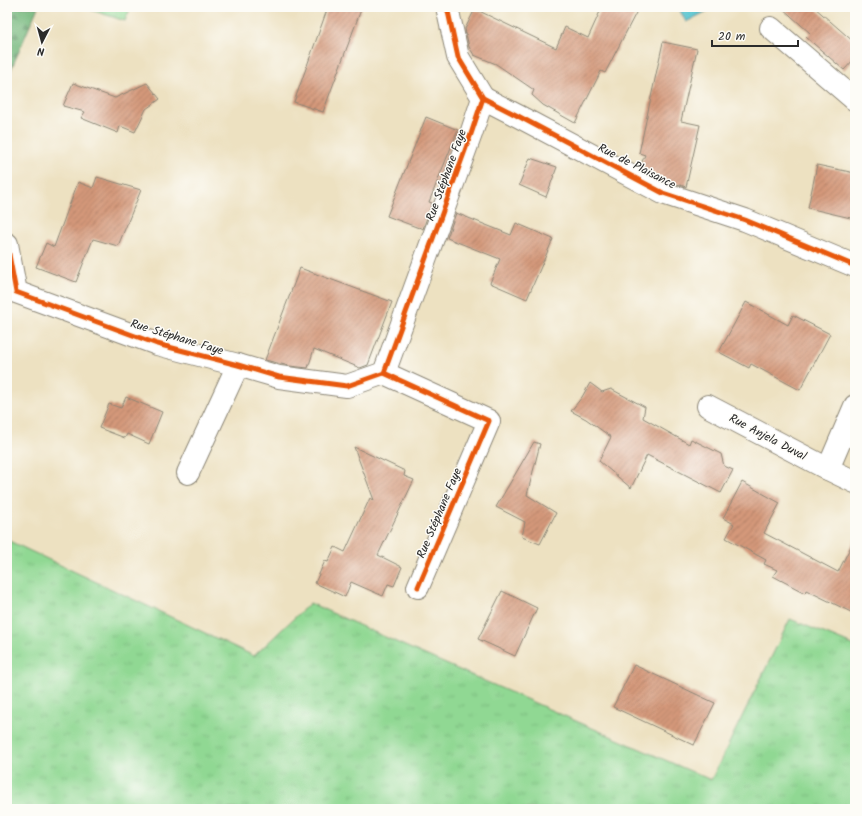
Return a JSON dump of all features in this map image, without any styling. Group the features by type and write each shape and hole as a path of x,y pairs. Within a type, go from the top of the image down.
{"street":[{"path":"447,7 458,57 483,98"},
{"path":"771,28 855,100"},
{"name":"Rue de Plaisance","path":"483,98 663,193 745,220 855,266"},
{"name":"Rue Stéphane Faye","path":"384,373 483,98"},
{"name":"Rue Stéphane Faye","path":"7,244 16,292 157,344 279,377 347,386 384,373 489,421 418,587"},
{"path":"188,473 238,365"},
{"name":"Rue Anjela Duval","path":"708,406 855,482"},
{"path":"828,469 855,406"}],"green space":[{"path":"7,7 38,7 7,79"},
{"path":"82,7 131,7 125,21"},
{"path":"7,540 254,656 310,603 711,780 790,619 855,646 855,809 7,809"}],"water":[{"path":"678,7 715,7 686,22"}],"building":[{"path":"328,7 362,7 323,112 294,102"},
{"path":"602,7 639,7 605,73 601,71 575,123 543,105 532,95 534,90 496,64 474,55 469,47 465,29 475,9 556,48 565,27 588,38"},
{"path":"781,7 814,7 855,43 855,58 844,70 806,37 810,33"},
{"path":"663,42 697,49 681,121 700,125 686,187 668,181 640,166 645,155 639,153"},
{"path":"73,83 115,98 147,83 160,99 146,109 135,132 120,126 118,133 81,118 85,112 63,106"},
{"path":"426,117 458,130 429,202 432,203 423,229 387,216"},
{"path":"530,158 557,167 546,197 519,185"},
{"path":"817,165 855,173 855,219 808,208"},
{"path":"97,177 141,190 118,246 93,239 76,282 36,267 46,243 54,247 78,182 93,188"},
{"path":"456,213 511,235 516,223 553,239 527,299 490,283 500,259 447,238"},
{"path":"300,268 392,302 368,365 360,368 314,349 308,368 289,366 265,360"},
{"path":"746,302 788,325 793,315 830,334 800,390 751,364 749,368 719,352"},
{"path":"590,383 602,392 611,389 645,407 643,418 689,444 691,439 721,454 724,466 733,470 721,493 647,455 631,488 599,461 611,437 586,419 571,411 582,397"},
{"path":"126,397 162,412 149,444 127,434 125,438 99,428 109,404 121,408"},
{"path":"534,442 540,444 527,495 556,513 540,544 522,537 525,522 496,507"},
{"path":"354,447 405,471 404,476 414,480 378,555 402,567 394,586 388,584 383,596 351,582 345,597 315,583 325,561 328,562 335,547 345,552 370,498 374,500"},
{"path":"742,482 780,503 764,533 838,572 855,538 855,614 806,590 805,593 773,576 777,570 764,564 766,560 726,538 734,524 723,518"},
{"path":"502,591 537,608 515,656 478,639"},
{"path":"634,665 715,703 694,745 613,707"}],"cycle path":[{"path":"418,587 489,421 384,373 483,98 458,57 447,7"},
{"path":"483,98 663,193 745,220 855,266"},
{"path":"7,244 16,292 157,344 279,377 347,386 384,373"}]}
